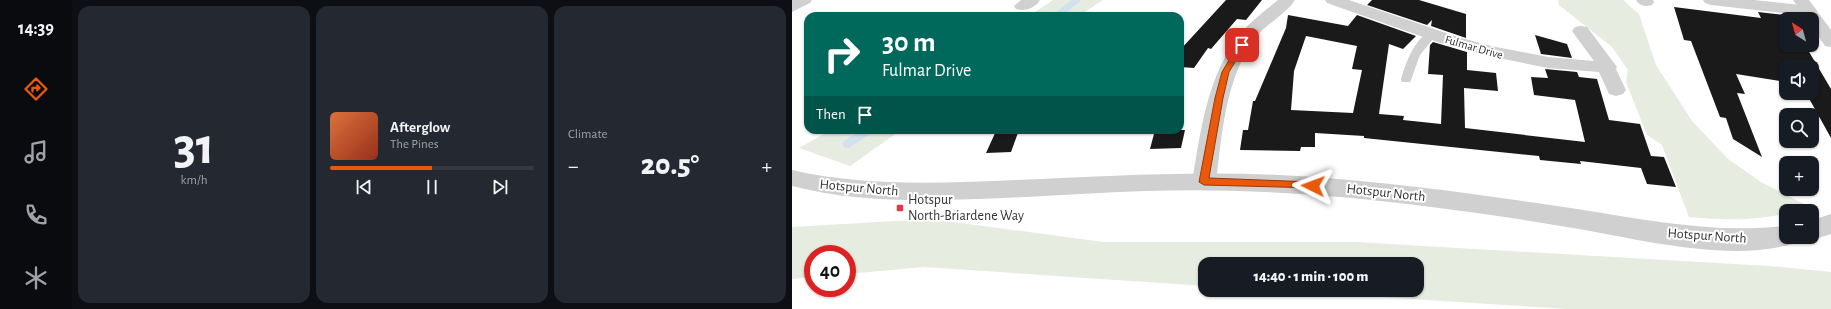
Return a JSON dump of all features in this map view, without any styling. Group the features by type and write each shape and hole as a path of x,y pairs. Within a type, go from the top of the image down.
{"street":[{"path":"792,7 804,0"},
{"path":"1204,182 1225,72 1247,37 1287,0"},
{"path":"1712,0 1805,6 1831,42"},
{"name":"Fulmar Drive","path":"1342,1 1478,49 1523,59 1556,64 1608,67"},
{"path":"1581,31 1592,43 1608,67 1616,90"},
{"name":"Hotspur North","path":"792,178 836,188 896,192 1204,182 1303,185 1388,192 1444,199 1707,238 1760,239 1779,237"},
{"path":"1819,228 1831,224"}],"lane":[{"path":"1406,80 1410,61 1418,48 1432,34"}],"shaded area":[{"path":"1053,0 1103,0 1085,12 1035,12"},
{"path":"1558,0 1623,0 1639,14 1656,65 1692,121 1728,159 1761,182 1779,191 1779,196 1788,196 1804,204 1779,204 1779,215 1759,218 1725,219 1689,217 1662,145 1647,135 1626,82 1628,70 1612,47 1559,5"},
{"path":"824,134 895,134 850,166 799,148"},
{"path":"931,219 1103,242 1355,242 1769,266 1831,272 1831,309 1568,309 1379,297 1424,297 1424,257 1198,257 1198,286 924,267 856,273 856,245 804,245 804,278 792,279 792,227"}],"building":[{"path":"1226,0 1262,0 1246,20 1237,19 1211,49 1208,48 1194,68 1184,67 1184,46"},
{"path":"1372,0 1419,0 1466,14 1466,38 1431,26 1432,20 1427,25 1367,5"},
{"path":"1674,7 1761,18 1758,12 1779,14 1779,52 1809,52 1814,60 1779,60 1779,81 1736,74 1745,94 1737,93 1762,157 1733,139 1726,118 1720,117 1691,41 1684,40"},
{"path":"1288,15 1348,26 1357,15 1416,36 1403,49 1389,44 1379,114 1404,116 1403,120 1441,124 1443,75 1428,74 1430,45 1433,42 1467,52 1467,70 1496,73 1498,91 1464,88 1465,128 1585,142 1575,100 1534,95 1531,77 1548,78 1545,69 1577,72 1579,77 1597,79 1609,120 1640,124 1651,156 1664,157 1676,187 1647,184 1641,168 1580,161 1581,164 1540,160 1539,156 1364,138 1364,136 1315,133 1315,147 1301,147 1300,151 1240,150 1243,130 1248,130 1253,101 1255,101 1286,28","holes":["1306,36 1357,46 1352,69 1362,70 1353,113 1291,110 1294,71"]},
{"path":"1535,35 1567,44 1572,58 1541,54"},
{"path":"1819,69 1831,89 1831,138 1819,116 1819,108 1814,108 1810,100 1819,100"},
{"path":"1185,130 1181,148 1150,149 1154,134 1184,134"},
{"path":"995,134 1018,134 1011,152 986,153"}],"waterway":[{"path":"1061,12 1077,0"},
{"path":"847,144 863,134"}],"place":[{"name":"Hotspur North-Briardene Way","path":"900,208"}],"route":[{"path":"1242,45 1225,72 1204,182 1273,183 1313,186"}]}
